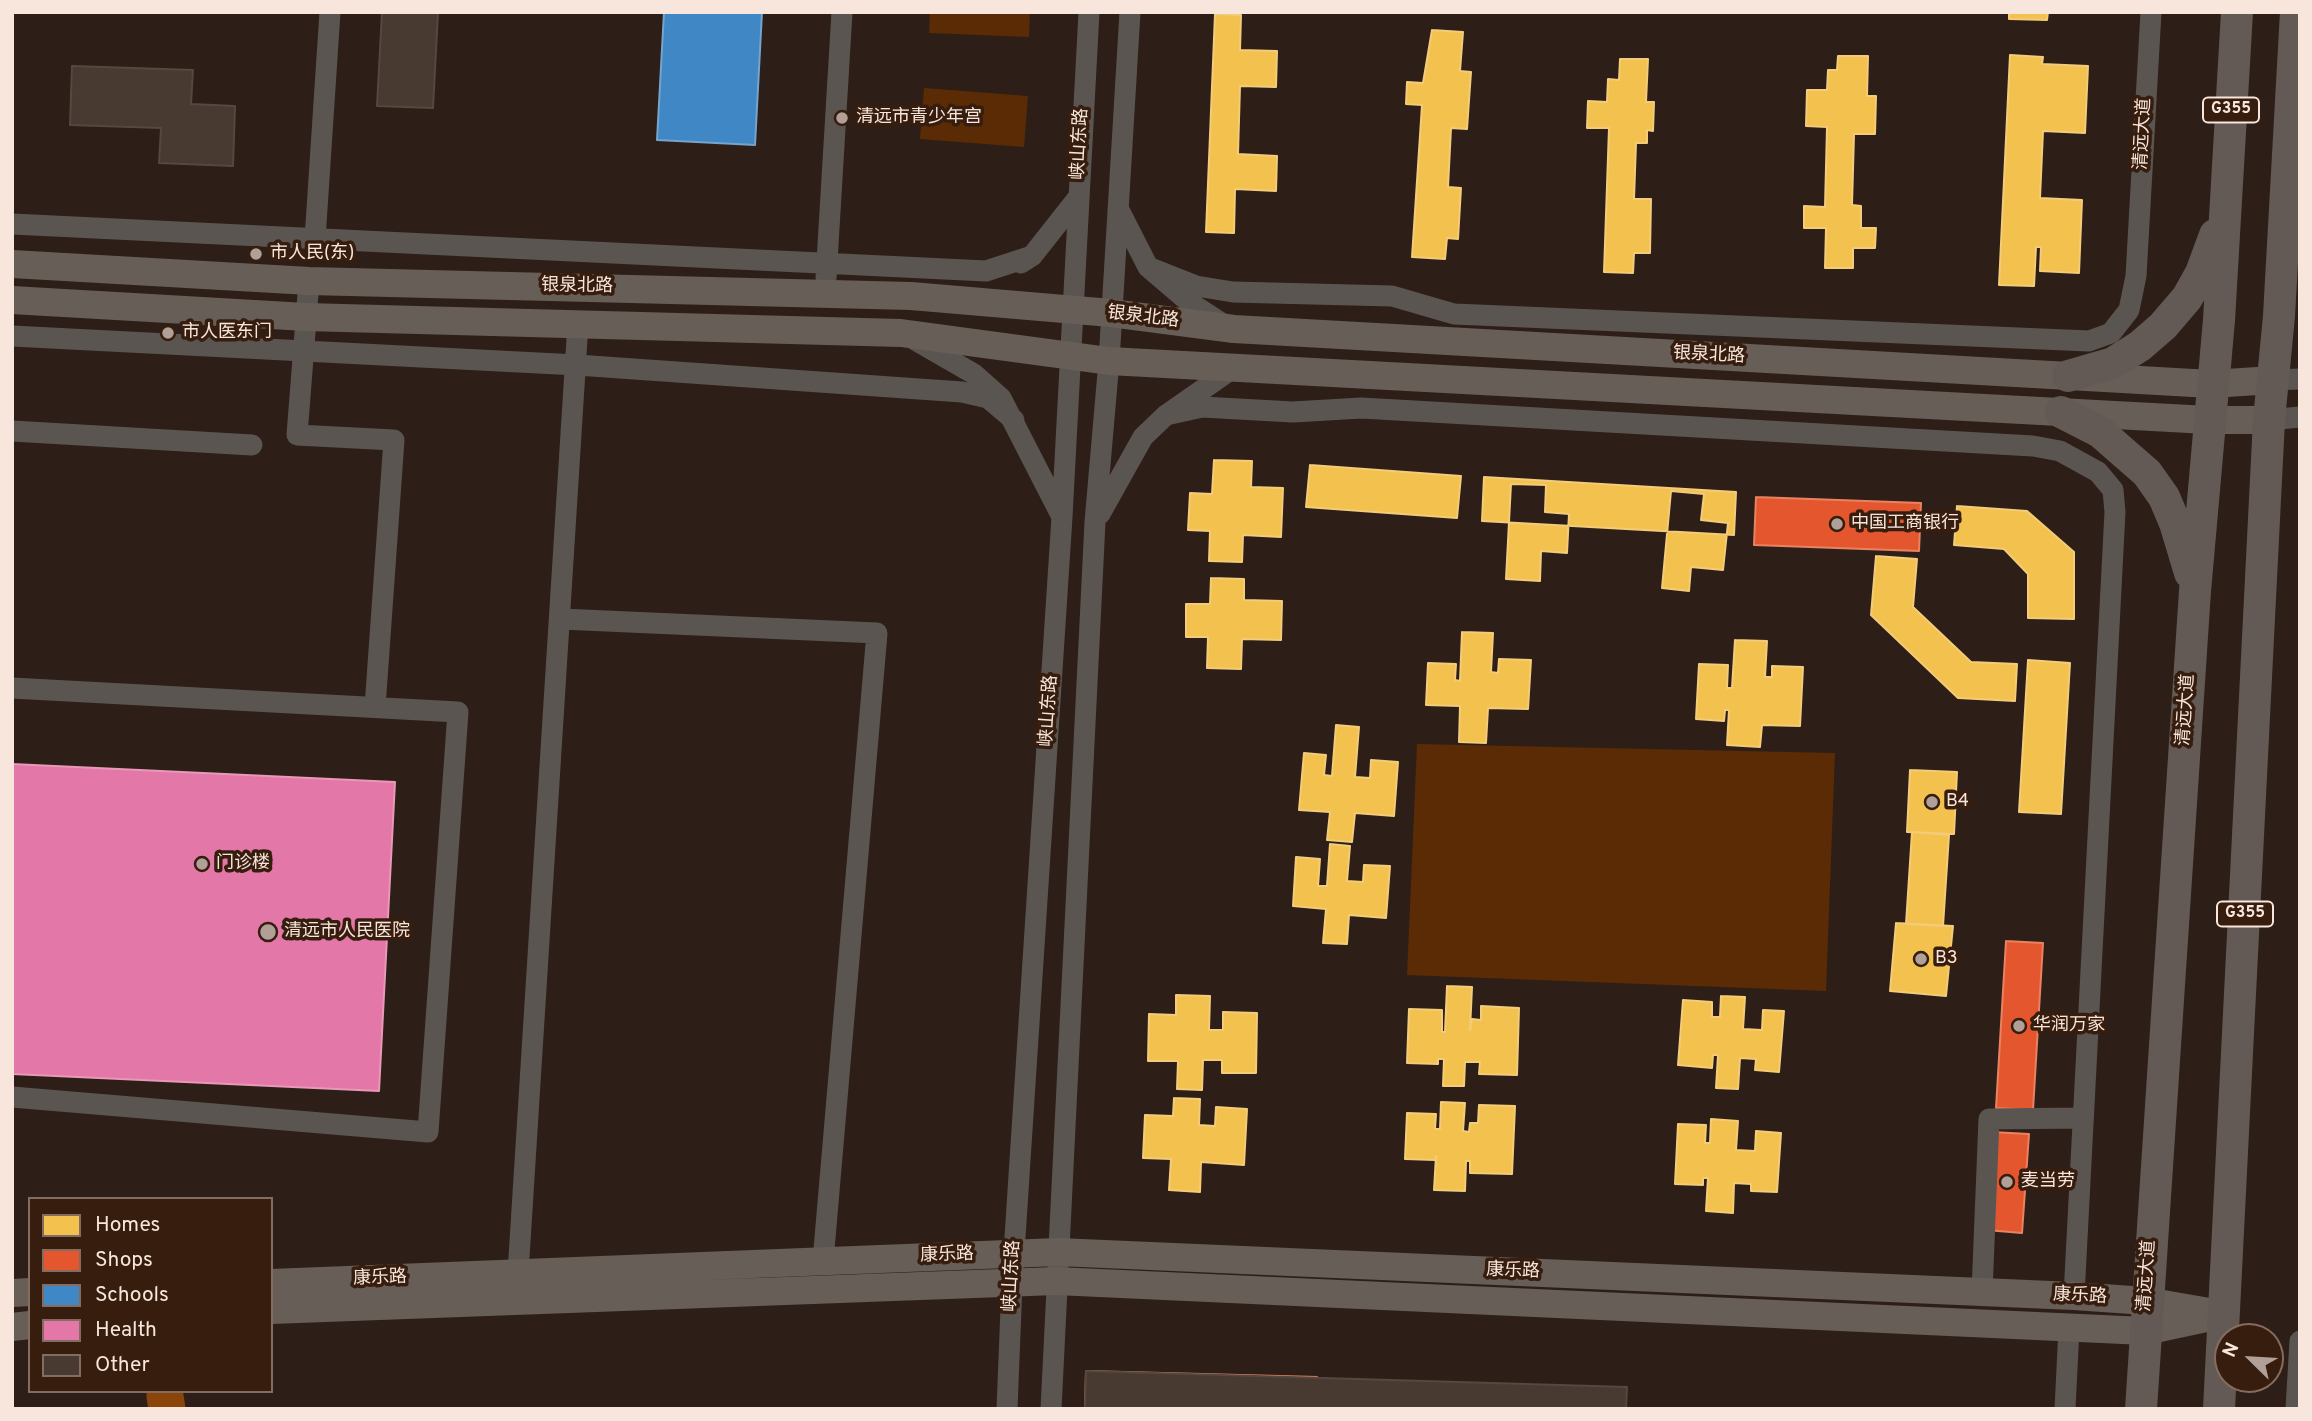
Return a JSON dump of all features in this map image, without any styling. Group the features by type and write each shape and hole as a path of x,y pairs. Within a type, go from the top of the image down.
{"highway":[{"name":"清远大道","path":"2141,1409 2145,1316 2195,591 2226,208 2237,12"},
{"name":"G355","path":"2219,1409 2269,420 2286,379 2296,12"},
{"path":"2068,376 2113,363 2140,346 2162,326 2187,298 2201,273 2226,208"},
{"path":"2061,412 2100,432 2147,473 2175,523 2195,591"}],"main road":[{"name":"银泉北路","path":"12,264 309,281 911,296 1111,313 1234,329 2211,384 2286,379"},
{"name":"银泉北路","path":"12,300 306,317 901,333 1071,359 2208,420 2269,420"},
{"name":"康乐路","path":"273,1283 1058,1252 2074,1296 2145,1316"},
{"name":"康乐路","path":"273,1310 1056,1281 2069,1328 2145,1316 2225,1314"}],"street":[{"path":"315,239 330,12"},
{"path":"824,294 842,12"},
{"name":"峡山东路","path":"1007,1409 1012,1283 1062,517 1089,12"},
{"name":"峡山东路","path":"1051,1409 1095,522 1109,361 1130,12"},
{"name":"清远大道","path":"2070,342 2089,341 2111,333 2129,310 2136,276 2151,12"},
{"path":"911,296 1000,276 1032,256 1077,199"},
{"path":"1118,208 1149,267 1209,317 1234,329"},
{"name":"银泉北路","path":"12,223 827,266 986,271 1032,256"},
{"name":"银泉北路","path":"1149,267 1196,286 1233,292 1392,296 1454,314 2070,342"},
{"path":"309,281 297,435 394,440 375,707"},
{"path":"518,1273 578,323"},
{"path":"901,333 974,374 1001,398 1062,517"},
{"path":"12,336 577,365 962,392 988,398 1014,420"},
{"path":"1095,522 1143,437 1166,415 1232,369"},
{"path":"1166,415 1202,407 1293,412 1361,408 2033,446 2060,450 2080,459 2098,472 2113,490 2114,501 2074,1296"},
{"path":"2269,420 2300,417"},
{"path":"12,431 252,445"},
{"path":"561,619 877,633 822,1261"},
{"path":"12,688 458,712 428,1132 12,1097"},
{"path":"1982,1292 1989,1119 2083,1118"},
{"path":"2065,1409 2069,1328"},
{"path":"2296,1409 2300,1341"}],"shaded area":[{"path":"930,12 1030,12 1029,37 929,33"},
{"path":"924,88 1028,96 1024,147 920,139"},
{"path":"1417,744 1835,753 1826,991 1407,975"}],"building: Homes":[{"path":"2009,12 2048,12 2047,20 2009,19"},
{"path":"1215,14 1241,15 1240,50 1277,51 1276,87 1240,86 1238,154 1277,156 1276,191 1235,189 1234,233 1206,232"},
{"path":"1432,30 1463,32 1460,71 1471,72 1467,129 1451,128 1448,187 1461,188 1458,239 1447,238 1445,259 1412,257 1422,105 1406,104 1407,82 1423,83"},
{"path":"2010,55 2043,57 2042,64 2088,66 2085,133 2043,131 2040,198 2082,200 2079,273 2040,271 2041,247 2036,247 2034,286 1999,285"},
{"path":"1838,56 1868,56 1867,96 1876,96 1875,134 1854,134 1852,205 1861,206 1861,228 1876,228 1875,248 1853,248 1853,268 1825,268 1826,228 1804,228 1804,206 1825,207 1827,127 1806,126 1807,90 1827,90 1828,70 1837,70"},
{"path":"1620,59 1648,59 1646,102 1654,102 1653,131 1647,130 1647,143 1636,143 1634,199 1651,199 1650,253 1634,253 1633,273 1604,272 1609,128 1587,128 1588,101 1607,102 1608,79 1619,80"},
{"path":"1214,460 1252,461 1251,487 1283,488 1281,537 1243,535 1242,562 1209,561 1210,531 1188,530 1190,493 1212,494"},
{"path":"1310,465 1461,476 1457,518 1306,507"},
{"path":"1484,477 1736,492 1734,535 1482,521"},
{"path":"1511,484 1546,485 1545,512 1569,514 1567,553 1541,551 1540,581 1506,579"},
{"path":"1671,491 1704,494 1701,520 1728,523 1723,570 1691,567 1689,591 1662,588"},
{"path":"1957,506 2027,511 2074,552 2074,619 2028,618 2028,574 2004,549 1954,545"},
{"path":"1876,556 1917,559 1913,607 1971,662 2017,664 2015,701 1958,698 1871,615"},
{"path":"1211,578 1244,579 1244,600 1282,601 1281,640 1242,639 1241,669 1207,668 1208,637 1186,637 1186,604 1210,604"},
{"path":"1462,632 1493,633 1491,672 1498,673 1499,659 1531,660 1528,709 1488,708 1486,743 1459,742 1460,706 1426,705 1428,663 1456,664 1455,680 1460,681"},
{"path":"1735,640 1767,641 1765,677 1772,677 1772,666 1803,667 1800,726 1762,725 1760,747 1727,745 1729,710 1725,710 1724,721 1696,719 1699,664 1728,665 1727,688 1732,688"},
{"path":"2028,660 2070,663 2061,814 2019,812"},
{"path":"1336,725 1359,727 1355,777 1370,778 1371,760 1398,762 1394,816 1355,813 1352,842 1327,840 1330,812 1299,810 1304,753 1326,755 1324,775 1332,776"},
{"name":"B4","path":"1910,770 1957,772 1954,834 1907,832"},
{"path":"1912,832 1949,835 1943,926 1906,924"},
{"path":"1330,844 1350,846 1347,881 1363,882 1364,865 1390,866 1386,918 1349,915 1347,944 1323,943 1326,909 1293,906 1296,857 1320,859 1318,886 1327,886"},
{"name":"B3","path":"1896,923 1953,926 1946,996 1890,991"},
{"path":"1447,986 1472,987 1470,1030 1472,1019 1481,1020 1481,1006 1519,1008 1517,1075 1479,1074 1480,1062 1465,1062 1464,1086 1443,1086 1444,1059 1438,1059 1438,1064 1407,1063 1409,1009 1442,1010 1442,1032 1445,1032"},
{"path":"1176,995 1210,996 1209,1030 1223,1030 1223,1012 1257,1013 1256,1073 1222,1073 1222,1060 1203,1060 1202,1090 1177,1089 1178,1061 1148,1061 1149,1014 1176,1015"},
{"path":"1721,996 1745,997 1743,1029 1762,1030 1763,1010 1784,1011 1779,1072 1755,1070 1756,1059 1740,1058 1738,1089 1716,1088 1718,1055 1713,1055 1712,1068 1678,1065 1683,1000 1712,1002 1712,1017 1720,1017"},
{"path":"1174,1098 1200,1099 1199,1125 1215,1126 1216,1107 1247,1109 1244,1165 1201,1162 1200,1192 1169,1190 1171,1159 1143,1158 1145,1115 1173,1116"},
{"path":"1441,1102 1465,1103 1463,1131 1469,1132 1470,1123 1478,1123 1479,1105 1515,1106 1512,1174 1470,1173 1470,1161 1466,1161 1465,1191 1434,1190 1436,1156 1435,1160 1405,1159 1407,1113 1436,1114 1435,1129 1440,1129"},
{"path":"1711,1119 1738,1121 1736,1150 1755,1151 1756,1131 1781,1133 1777,1192 1751,1191 1751,1184 1734,1183 1733,1213 1706,1211 1708,1178 1703,1178 1703,1185 1675,1184 1678,1124 1706,1125 1705,1143 1710,1143"}],"building: Shops":[{"name":"中国工商银行","path":"1756,497 1921,503 1919,551 1754,545"},
{"name":"华润万家","path":"2006,941 2043,943 2033,1110 1996,1108"},
{"name":"麦当劳","path":"1992,1132 2029,1134 2022,1233 1986,1230"},
{"path":"1086,1371 1317,1377 1316,1409 1085,1409"}],"building: Schools":[{"path":"664,12 762,12 755,145 657,140"}],"building: Health":[{"name":"门诊楼","path":"12,764 395,782 379,1091 12,1074"}],"building: Other":[{"path":"382,12 438,12 433,108 377,106"},
{"path":"72,66 193,70 191,104 235,106 233,166 159,163 161,128 70,125"},
{"path":"1086,1371 1627,1387 1626,1409 1085,1409"}],"waterway":[{"path":"165,1396 167,1409"}],"place":[{"name":"清远市青少年宫","path":"842,118"},
{"name":"市人民(东)","path":"256,254"},
{"name":"市人医东门","path":"168,333"},
{"name":"中国工商银行","path":"1837,524"},
{"name":"B4","path":"1932,802"},
{"name":"门诊楼","path":"202,864"},
{"name":"清远市人民医院","path":"268,932"},
{"name":"B3","path":"1921,959"},
{"name":"华润万家","path":"2019,1026"},
{"name":"麦当劳","path":"2007,1182"}]}
